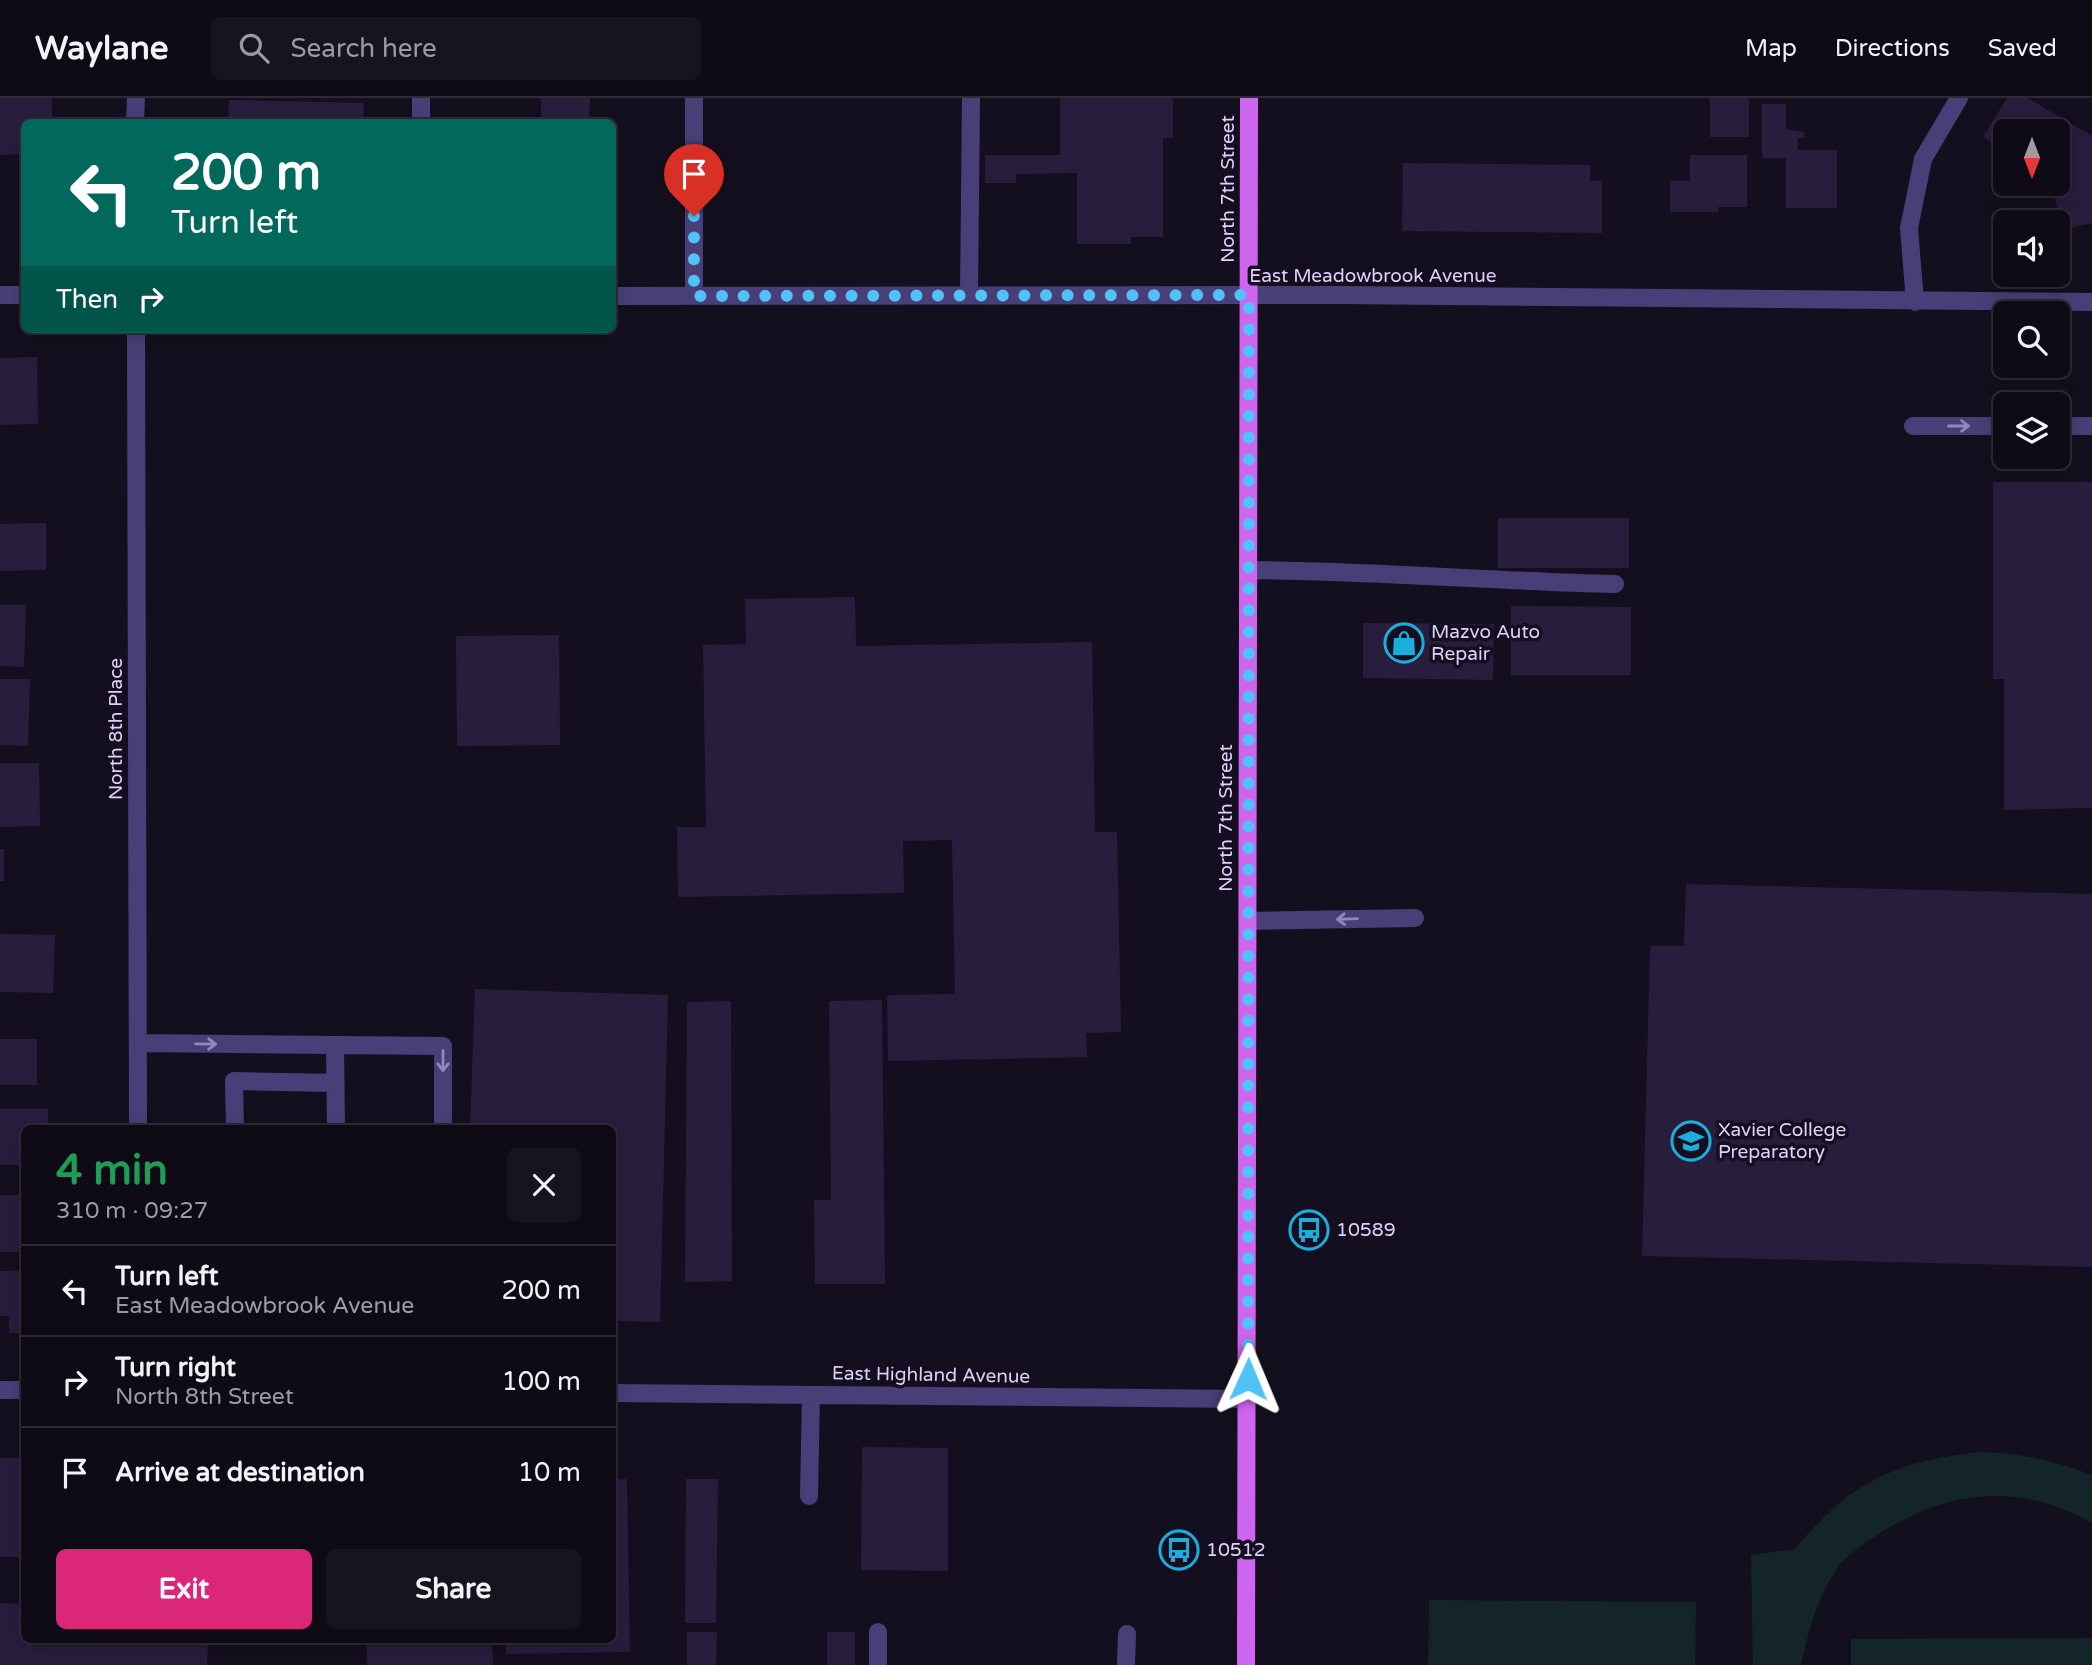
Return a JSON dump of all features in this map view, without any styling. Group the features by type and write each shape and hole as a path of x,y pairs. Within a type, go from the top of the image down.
{"main road":[{"name":"North 7th Street","path":"1246,1665 1249,98"}],"street":[{"path":"135,98 135,119"},
{"path":"421,98 421,119"},
{"path":"694,98 694,296"},
{"path":"969,296 971,98"},
{"path":"1915,302 1909,228 1923,159 1959,98"},
{"path":"0,295 21,295"},
{"name":"East Meadowbrook Avenue","path":"616,296 1249,295 2092,302"},
{"name":"North 8th Place","path":"136,333 138,1125"},
{"path":"1913,426 1993,426"},
{"path":"2070,426 2092,426"},
{"path":"1248,570 1369,571 1477,580 1615,584"},
{"path":"1248,921 1415,918"},
{"path":"138,1043 443,1046 443,1125"},
{"path":"335,1045 336,1125"},
{"path":"235,1125 234,1081 335,1083"},
{"path":"0,1390 21,1390"},
{"name":"East Highland Avenue","path":"616,1394 1248,1399"},
{"path":"808,1496 811,1395"},
{"path":"878,1632 878,1665"},
{"path":"1126,1665 1127,1634"}],"shaded area":[{"path":"1978,1452 2036,1458 2092,1475 2092,1523 2040,1501 1987,1496 1961,1499 1910,1516 1858,1548 1836,1570 1823,1592 1814,1616 1801,1665 1753,1665 1751,1555 1795,1549 1834,1507 1854,1492 1897,1470 1948,1456"},
{"path":"1429,1600 1696,1602 1695,1665 1428,1665"},
{"path":"2092,1638 2092,1665 1851,1665 1851,1639"}],"building":[{"path":"0,98 52,98 52,119 21,119 21,154 0,155"},
{"path":"541,98 590,98 589,119 541,119"},
{"path":"1060,98 1173,98 1173,138 1163,138 1163,237 1131,237 1131,244 1077,244 1077,173 1016,174 1016,183 985,183 985,155 1060,155"},
{"path":"1710,98 1749,98 1749,137 1710,137"},
{"path":"2007,98 2028,98 2063,119 1994,119"},
{"path":"229,100 364,103 363,119 228,119"},
{"path":"1762,104 1786,104 1786,129 1804,132 1804,138 1798,138 1798,150 1837,150 1837,208 1786,208 1786,158 1762,158"},
{"path":"1993,121 1993,143 1983,137"},
{"path":"2070,123 2092,136 2092,223 2070,228 2070,210 2058,210 2054,196 2070,196"},
{"path":"1690,155 1747,155 1747,207 1718,207 1718,212 1670,212 1670,181 1690,181"},
{"path":"1403,163 1590,165 1590,181 1602,181 1602,233 1402,231"},
{"path":"37,357 38,424 0,425 0,358"},
{"path":"1993,482 2092,482 2092,808 2004,810 2004,679 1993,679"},
{"path":"1498,518 1629,518 1629,568 1498,568"},
{"path":"46,523 46,570 0,571 0,524"},
{"path":"855,597 856,646 1092,642 1095,832 1117,832 1121,1032 1086,1033 1087,1057 888,1061 887,995 955,994 952,840 903,841 904,893 678,897 677,827 706,827 703,645 746,644 745,599"},
{"path":"0,605 26,605 24,667 0,666"},
{"path":"1511,606 1631,607 1631,675 1511,675"},
{"path":"1363,623 1494,624 1493,680 1363,678"},
{"path":"559,635 560,745 457,746 456,636"},
{"path":"0,679 30,679 28,746 0,745"},
{"path":"0,763 39,763 40,826 0,827"},
{"path":"0,849 4,849 4,881 0,881"},
{"path":"1686,884 2092,894 2092,1267 1642,1256 1650,946 1684,946"},
{"path":"0,934 55,935 53,993 0,992"},
{"path":"475,989 668,995 660,1322 616,1321 616,1125 470,1125"},
{"path":"882,1000 885,1284 815,1284 814,1200 831,1200 829,1001"},
{"path":"731,1001 732,1281 685,1282 687,1002"},
{"path":"0,1039 37,1039 37,1085 0,1085"},
{"path":"0,1109 48,1109 48,1125 21,1125 21,1165 0,1165"},
{"path":"0,1195 21,1195 21,1252 0,1252"},
{"path":"0,1271 21,1271 21,1334 9,1333 9,1316 0,1316"},
{"path":"862,1447 948,1448 948,1571 861,1570"},
{"path":"0,1458 21,1458 21,1557 0,1557"},
{"path":"627,1479 630,1652 506,1654 506,1643 616,1643 616,1480"},
{"path":"686,1479 718,1479 716,1623 685,1623"},
{"path":"0,1603 21,1604 21,1643 208,1643 207,1665 0,1665"},
{"path":"687,1632 717,1632 716,1665 687,1665"},
{"path":"827,1632 855,1632 855,1665 827,1665"},
{"path":"367,1643 492,1643 493,1665 367,1665"}],"place":[{"name":"Mazvo Auto Repair","path":"1404,643"},
{"name":"Xavier College Preparatory","path":"1691,1141"},
{"name":"10589","path":"1309,1230"},
{"name":"10512","path":"1179,1550"}],"route":[{"path":"694,216 694,296 1249,295 1248,1379"}]}
